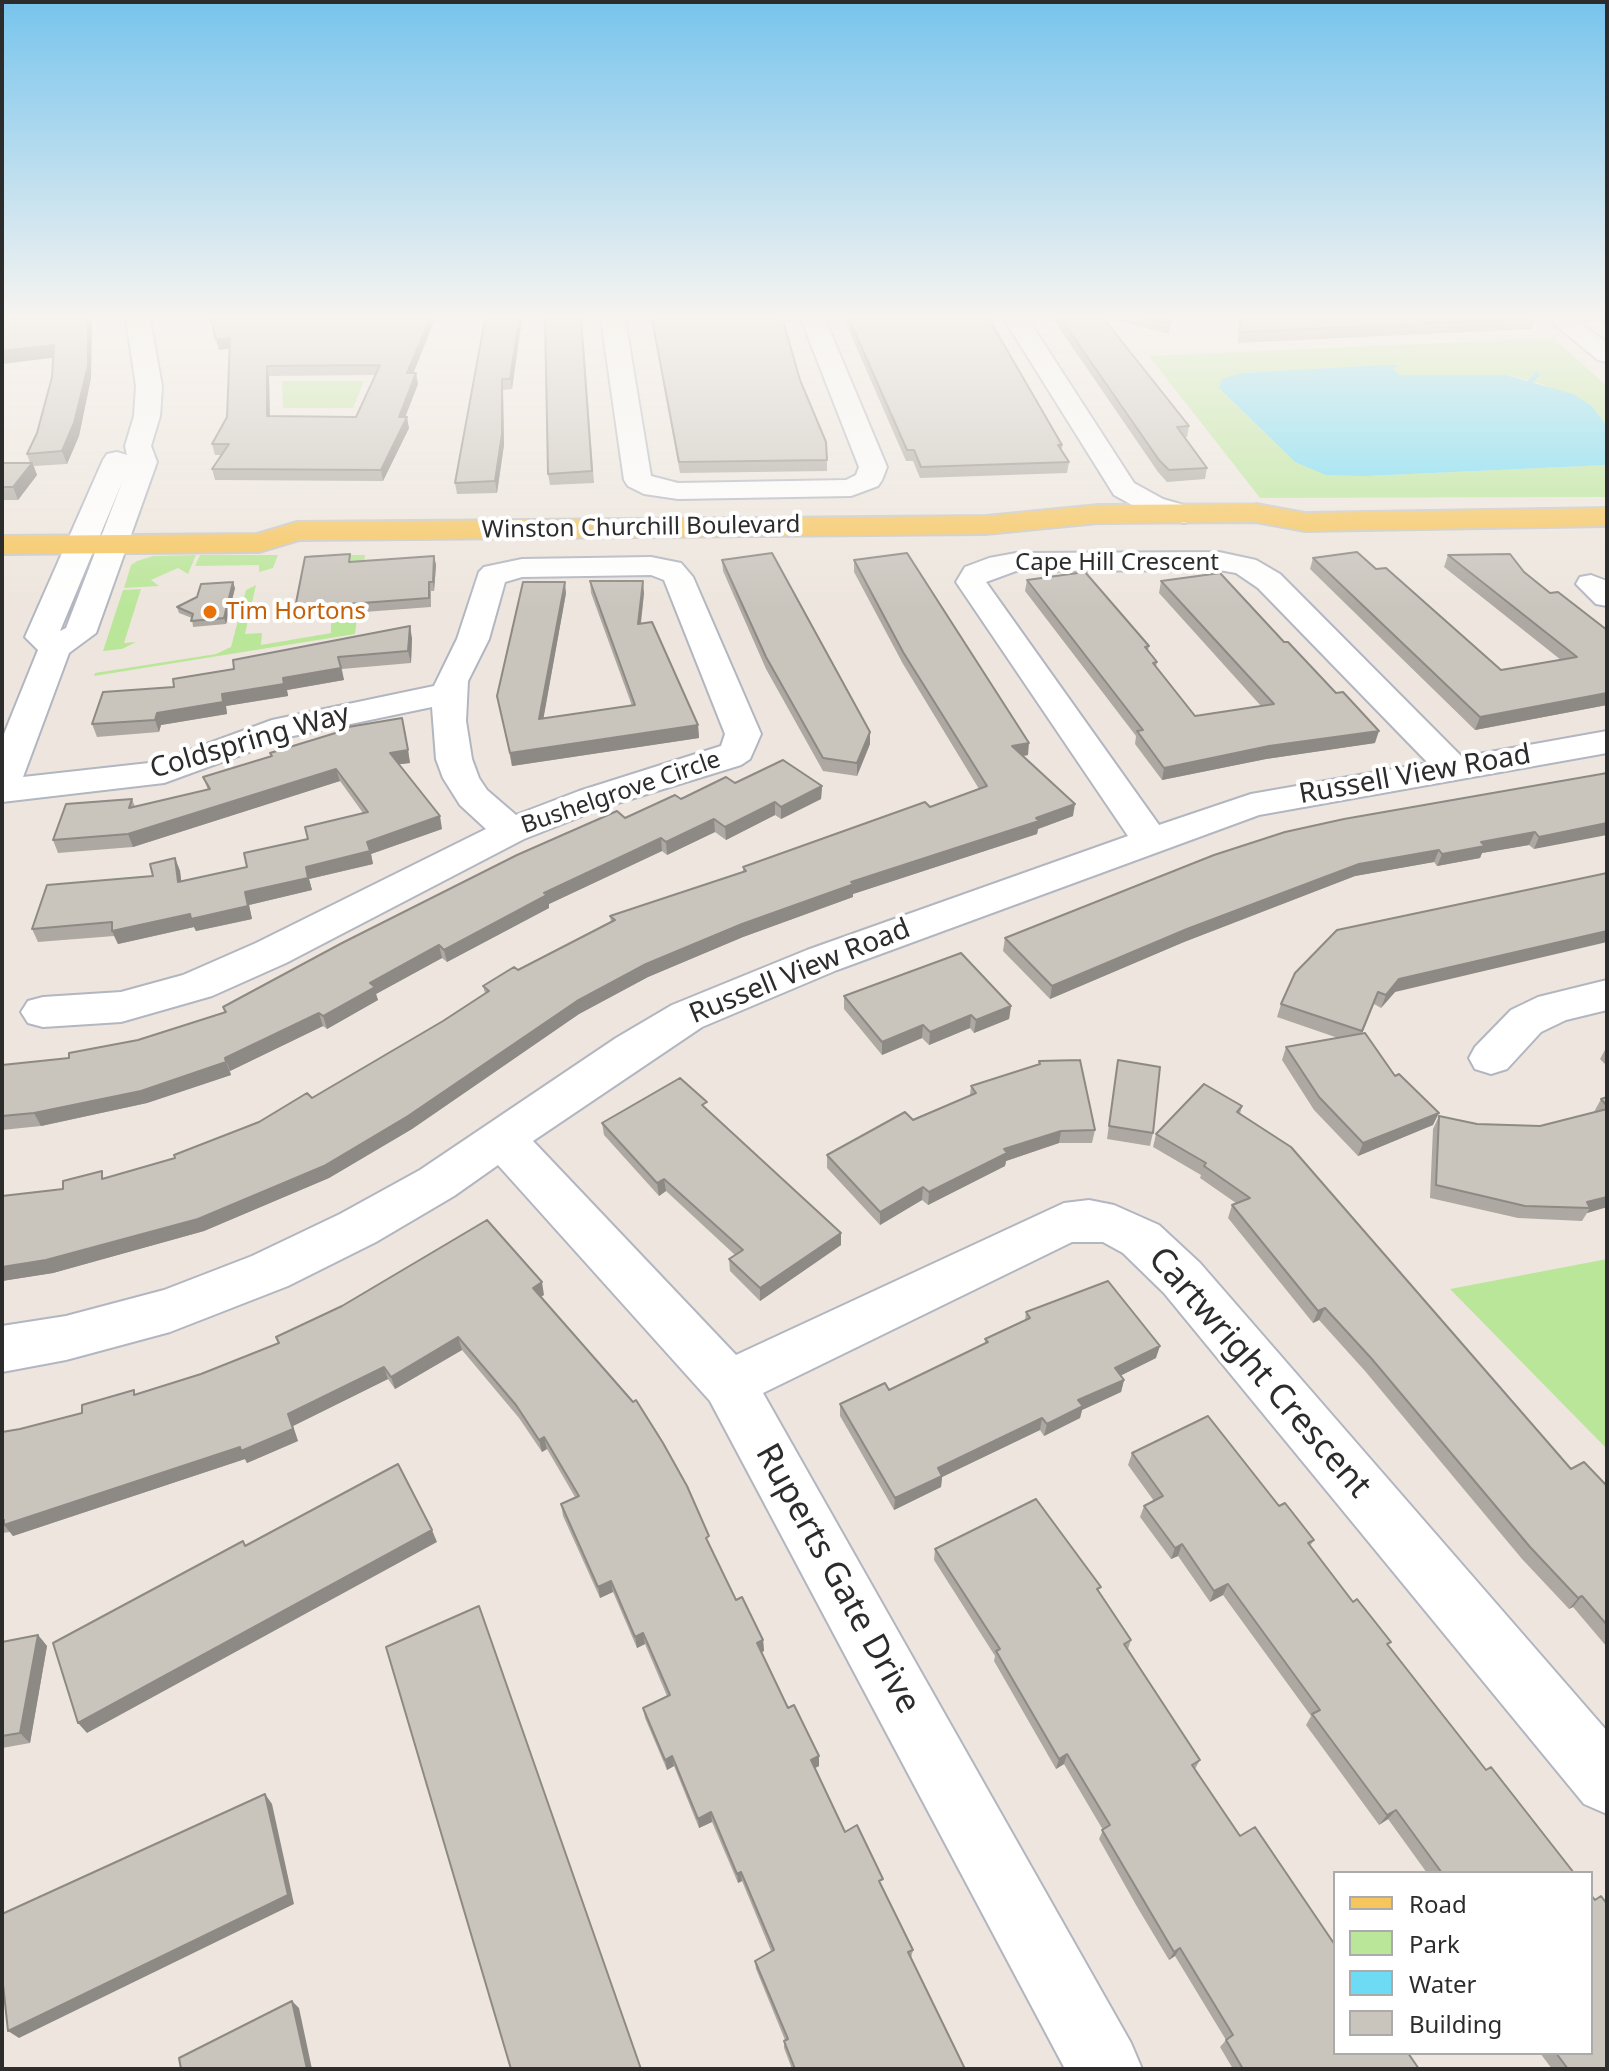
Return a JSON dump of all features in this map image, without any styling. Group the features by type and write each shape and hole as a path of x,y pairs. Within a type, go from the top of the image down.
{"main road":[{"name":"Winston Churchill Boulevard","path":"2,519 84,531 259,543 297,531 986,525 1098,514 1256,513 1305,522 1602,519"},
{"name":"Winston Churchill Boulevard","path":"986,525 1048,532 1273,530 1305,522"},
{"name":"Winston Churchill Boulevard","path":"2,545 84,531"}],"street":[{"path":"2,788 55,648 80,633 143,462 138,446 147,416"},
{"path":"628,416 638,480 654,488 678,491 851,488 868,480 873,467 852,416"},
{"path":"1077,416 1124,489 1153,505 1184,514"},
{"path":"55,648 41,637 84,531 112,463 138,446"},
{"path":"1098,514 1119,501 1124,489"},
{"name":"Cape Hill Crescent","path":"1150,840 975,592 971,582 976,574 1000,564 1016,562 1219,561 1245,566 1269,581 1453,768"},
{"name":"Bushelgrove Circle","path":"43,1012 121,1007 197,986 271,953 511,831 592,799 728,757 737,751 743,734 678,577 670,569 651,566 522,568 495,574 487,585 473,639 451,681 454,759 473,797 511,831"},
{"name":"Coldspring Way","path":"2,788 164,772 284,727 450,693"},
{"name":"Russell View Road","path":"2,1349 66,1338 170,1310 270,1271 358,1228 437,1183 632,1049 699,1010 822,960 1251,805 1607,742"},
{"path":"1491,1058 1526,1021 1553,1008 1607,995"},
{"name":"Ruperts Gate Drive","path":"499,1140 526,1162 729,1384 1105,2069"},
{"name":"Cartwright Crescent","path":"729,1384 1064,1223 1089,1220 1114,1225 1141,1239 1182,1278 1607,1781"}],"green space":[{"path":"1196,416 1247,416 1295,462 1367,476 1607,465 1607,497 1260,498"},
{"path":"1599,416 1607,416 1607,426"},
{"path":"196,555 188,574 178,568 151,580 159,586 124,588 131,565 137,561 153,556"},
{"path":"200,555 278,555 273,568 259,572 259,565 195,566"},
{"path":"311,555 365,555 355,634 94,676 95,673 216,654 231,647 246,590 256,585 245,634 262,633 261,645 331,633 331,614 345,613 308,566"},
{"path":"141,589 124,643 136,642 122,649 103,651 123,590"},
{"path":"1607,1259 1607,1449 1450,1289"}],"water":[{"path":"1247,416 1599,416 1607,426 1607,465 1367,476 1326,475 1295,462"}],"building":[{"path":"42,416 76,416 62,451 27,454"},
{"path":"467,416 502,416 495,481 455,483"},
{"path":"547,416 588,416 592,471 548,474"},
{"path":"670,416 815,416 826,442 827,460 679,462"},
{"path":"892,416 1045,416 1069,462 921,467 914,450 907,450"},
{"path":"1128,416 1181,416 1189,426 1177,427 1207,468 1169,470"},
{"path":"227,417 407,417 381,470 212,469 229,444 212,444"},
{"path":"2,463 32,463 13,487 2,487"},
{"path":"1357,552 1376,569 1386,568 1501,670 1577,657 1448,555 1510,554 1524,572 1550,593 1558,592 1607,630 1607,693 1480,717 1313,558"},
{"path":"772,553 870,732 857,763 823,758 766,657 722,560"},
{"path":"907,553 1029,743 1012,746 1075,804 1036,818 1039,821 851,882 854,884 742,924 646,964 577,1001 408,1116 324,1166 198,1219 46,1260 2,1267 2,1196 63,1189 63,1181 102,1171 102,1179 175,1158 174,1155 259,1122 307,1093 312,1098 443,1021 489,991 483,986 514,967 518,970 615,920 610,916 746,871 743,867 925,802 930,807 987,786 903,652 854,560"},
{"path":"350,554 349,562 434,556 429,598 295,608 305,557"},
{"path":"1085,572 1149,646 1145,647 1157,662 1153,663 1195,716 1274,704 1161,581 1220,573 1284,642 1288,642 1336,693 1343,692 1379,731 1269,746 1164,768 1137,731 1143,730 1027,580"},
{"path":"590,581 643,581 638,624 652,622 698,725 510,753 497,696 523,582 565,582 539,719 635,705"},
{"name":"Tim Hortons","path":"233,582 224,618 191,621 193,614 177,607 197,597 201,584"},
{"path":"410,626 408,651 338,657 341,668 283,678 284,684 222,694 223,702 157,713 155,720 92,724 103,692 174,687 173,679 234,669 233,660"},
{"path":"402,718 408,750 390,753 440,816 367,842 370,851 306,867 308,878 245,892 248,906 191,919 190,914 112,931 112,922 32,929 47,885 153,876 150,864 175,858 178,882 247,867 244,853 308,839 305,827 368,812 336,769 128,834 53,840 66,804 132,799 129,808 210,789 203,777 272,756 270,753 342,731 342,728"},
{"path":"783,760 822,786 781,807 775,802 725,827 714,819 666,842 661,838 544,893 547,895 444,950 439,945 370,983 375,987 323,1016 319,1013 225,1058 226,1062 141,1091 34,1113 2,1116 2,1065 69,1058 69,1053 138,1040 226,1012 223,1007 517,855 617,811 625,818 675,795 681,799 726,777 735,783"},
{"path":"1607,773 1607,823 1539,837 1535,832 1481,842 1485,846 1442,854 1439,850 1359,864 1187,929 1052,986 1005,938 1214,855 1285,832"},
{"path":"1607,873 1607,931 1399,979 1386,995 1378,992 1362,1031 1281,1004 1295,973 1337,930"},
{"path":"961,953 1011,1006 976,1020 971,1015 930,1032 923,1025 882,1042 844,996"},
{"path":"1365,1033 1395,1076 1399,1074 1439,1113 1363,1143 1319,1097 1286,1047"},
{"path":"1080,1060 1095,1130 1061,1131 1004,1149 1007,1153 929,1192 923,1187 880,1212 827,1155 905,1112 913,1120 976,1093 971,1086 1040,1064 1039,1061"},
{"path":"1118,1060 1160,1067 1153,1133 1109,1126"},
{"path":"680,1078 707,1102 702,1105 841,1233 760,1288 729,1259 743,1250 664,1179 657,1183 602,1123"},
{"path":"1204,1084 1242,1106 1237,1112 1291,1147 1571,1469 1584,1462 1607,1486 1607,1625 1582,1596 1578,1598 1530,1547 1325,1308 1318,1311 1232,1205 1250,1198 1204,1166 1206,1163 1156,1134"},
{"path":"1607,1109 1607,1197 1587,1202 1590,1208 1525,1206 1436,1185 1439,1116 1477,1124 1540,1126"},
{"path":"487,1220 542,1282 533,1288 633,1402 636,1400 663,1443 687,1486 709,1536 706,1538 736,1600 742,1597 763,1640 757,1643 788,1708 794,1705 819,1756 811,1760 845,1832 857,1825 883,1879 879,1881 913,1950 908,1952 965,2069 795,2069 784,2041 788,2039 755,1961 774,1950 711,1812 698,1819 672,1756 665,1760 643,1708 670,1695 643,1633 635,1637 611,1581 598,1587 561,1504 579,1496 544,1437 539,1440 516,1405 458,1337 391,1377 384,1367 288,1414 293,1429 241,1451 240,1447 4,1525 2,1432 82,1413 82,1405 134,1390 134,1395 201,1374 279,1343 276,1337 342,1306"},
{"path":"1108,1281 1160,1346 1115,1368 1124,1380 1078,1400 1083,1406 1047,1424 1042,1418 938,1468 942,1476 895,1498 840,1404 885,1383 889,1390 988,1342 985,1339 1030,1318 1026,1312"},
{"path":"1208,1416 1279,1506 1285,1503 1314,1540 1308,1543 1353,1602 1357,1599 1391,1642 1387,1644 1486,1770 1491,1767 1572,1871 1441,1871 1396,1810 1387,1815 1312,1714 1320,1710 1228,1584 1214,1591 1182,1544 1175,1548 1144,1506 1163,1496 1132,1453"},
{"path":"398,1464 432,1530 78,1723 53,1643 243,1541 245,1546"},
{"path":"1036,1499 1101,1587 1097,1589 1131,1640 1124,1644 1200,1760 1192,1765 1240,1836 1255,1827 1333,1942 1333,2055 1409,2055 1419,2069 1243,2069 1226,2040 1233,2035 1180,1948 1174,1952 1102,1830 1110,1825 1067,1754 1059,1759 996,1651 1000,1649 935,1549"},
{"path":"479,1606 641,2069 511,2069 386,1647"},
{"path":"38,1635 20,1733 2,1736 2,1642"},
{"path":"265,1794 288,1895 8,2031 2,1975 2,1914"},
{"path":"1601,1896 1607,1904 1607,2069 1568,2069 1558,2055 1593,2055 1593,1898 1595,1900"},
{"path":"292,2001 307,2069 181,2069 179,2058"}],"place":[{"name":"Tim Hortons","path":"210,612"}]}
